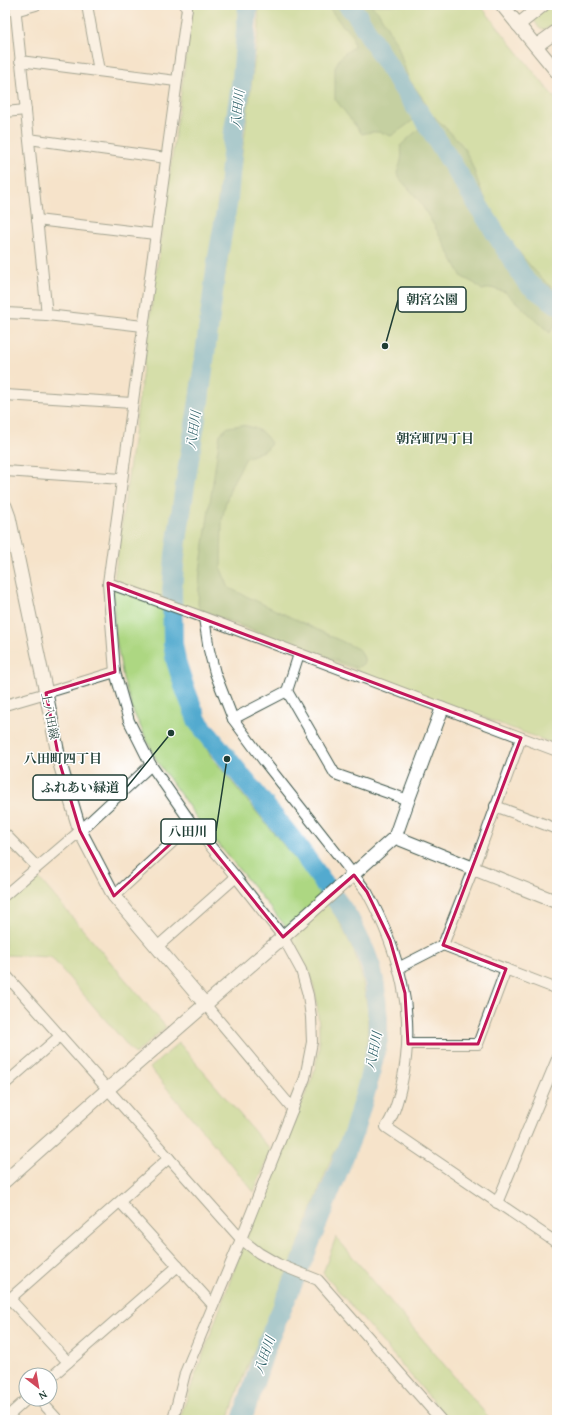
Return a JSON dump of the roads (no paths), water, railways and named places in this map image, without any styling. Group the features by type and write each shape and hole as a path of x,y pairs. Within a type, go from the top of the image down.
{"street":[{"path":"36,5 15,8 47,315"},
{"path":"87,5 99,71"},
{"path":"173,1420 185,1373 241,1239 305,1078 312,1042 308,995 301,970 283,937 192,824 151,766 129,720 115,672 108,583 187,8 185,5"},
{"path":"502,5 557,72"},
{"path":"518,25 543,5"},
{"path":"536,46 557,31"},
{"path":"20,61 176,81"},
{"path":"5,112 26,110"},
{"path":"29,139 166,158"},
{"path":"37,220 155,234"},
{"path":"5,313 47,315 143,326"},
{"path":"5,395 132,403"},
{"path":"5,471 122,479"},
{"name":"上八田線","path":"5,506 9,518 60,764 80,831 114,896 205,1004"},
{"path":"108,583 557,751"},
{"path":"204,618 209,650 215,674 233,719 264,761 367,892 378,912 390,940 405,993 408,1044 405,1071 399,1095 386,1128 557,1243"},
{"path":"233,719 287,691 299,654"},
{"path":"5,705 46,694 115,672"},
{"path":"287,691 335,774 408,800"},
{"path":"5,1181 108,1089 354,875 395,837 442,709"},
{"path":"398,968 443,945 473,869 521,738"},
{"path":"5,895 80,831 151,766"},
{"path":"495,806 557,828"},
{"path":"114,896 192,824"},
{"path":"5,834 37,867"},
{"path":"395,837 557,902"},
{"path":"157,947 236,877"},
{"path":"443,945 557,988"},
{"path":"408,1044 478,1044 506,969"},
{"path":"5,974 9,985 60,1036 241,1239 259,1253 278,1264 318,1280 441,1420"},
{"path":"205,1004 293,1109"},
{"path":"5,1084 60,1036"},
{"path":"497,1203 557,1059"},
{"path":"68,1362 8,1301 170,1158"},
{"path":"120,1202 213,1305"},
{"path":"58,1371 178,1266"},
{"path":"5,1419 18,1407"},
{"path":"46,1407 58,1420"}],"waterway":[{"name":"八田川","path":"242,1420 268,1341 305,1255 354,1131 367,1087 378,1040 375,985 371,967 349,918 296,844 198,722 184,686 176,661 173,644 172,590 175,554 199,401 217,262 228,200 234,130 242,78 248,5"},
{"path":"348,5 357,15 527,283 557,304"}],"place":[{"name":"朝宮公園","path":"385,346"},
{"name":"ふれあい緑道","path":"171,733"},
{"name":"八田川","path":"227,759"}],"district":[{"name":"朝宮町四丁目","path":"435,438"},
{"name":"八田町四丁目","path":"63,758"}]}
